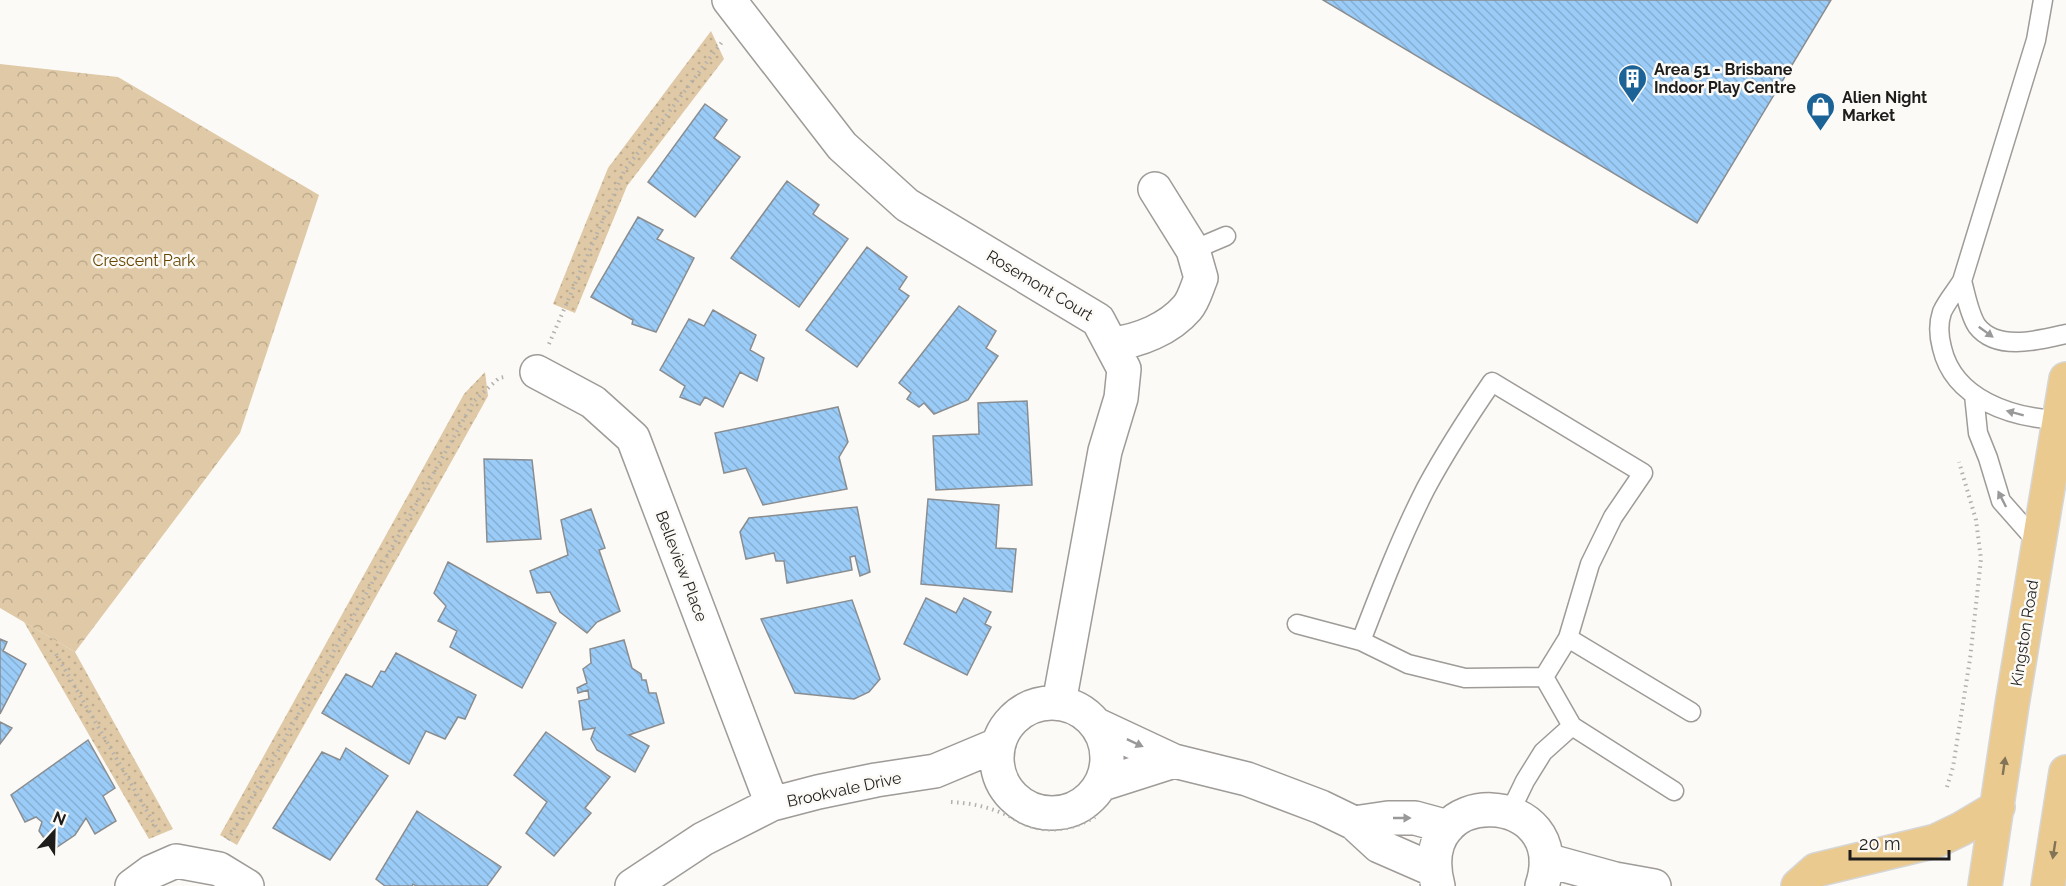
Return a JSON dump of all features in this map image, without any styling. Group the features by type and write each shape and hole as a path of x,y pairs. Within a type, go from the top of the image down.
{"main road":[{"name":"Kingston Road","path":"1985,886 2039,544 2063,420 2066,380"},
{"path":"2048,886 2066,772"},
{"path":"1798,886 1816,870 1936,841 1998,807"}],"street":[{"name":"Rosemont Court","path":"735,8 842,146 907,205 1098,320 1124,369 1121,398 1104,451 1059,703"},
{"path":"1112,344 1132,342 1166,326 1188,307 1201,278 1193,250 1155,189"},
{"name":"Belleview Place","path":"537,372 593,402 633,438 772,804"},
{"path":"1174,761 1100,800 1089,800 1074,809 1055,814 1038,813 1020,804 1004,787 997,770 997,745 1005,728 1017,715 1034,705 1059,703 1078,709 1097,725 1174,761 1247,779 1321,807 1354,823 1379,846 1436,878"},
{"path":"1097,725 1108,752 1100,800"},
{"name":"Brookvale Drive","path":"938,786 997,745"},
{"name":"Brookvale Drive","path":"632,886 703,839 772,804 864,782 1004,787"},
{"path":"1436,878 1435,855 1439,840 1448,827 1461,816 1477,810 1494,808 1510,812 1524,820 1535,831 1543,845 1544,873 1578,867 1615,879 1654,886"},
{"path":"1354,823 1388,818 1415,818 1448,827"},
{"path":"132,886 151,872 176,861 219,869 247,886"}],"lane":[{"path":"2043,0 2036,40 1962,281 1942,311 1939,335 1948,366 1960,382 1987,404 2040,420 2063,420"},
{"path":"1193,250 1226,236"},
{"path":"1962,281 1972,315 1985,334 2009,342 2033,341 2066,334"},
{"path":"1361,641 1386,576 1426,489 1457,432 1492,382 1643,473 1613,517 1590,564 1568,638 1544,676"},
{"path":"1974,395 1978,433 2001,501 2039,544"},
{"path":"1297,624 1361,641 1408,664 1465,678 1544,676"},
{"path":"1568,638 1691,712"},
{"path":"1544,676 1572,726 1674,791"},
{"path":"1510,812 1543,752 1572,726"}],"path":[{"path":"219,869 227,842 474,401 500,378 537,372 624,171 735,8"},
{"path":"1947,787 1954,760 1970,659 1981,559 1976,520 1959,462"},
{"path":"56,654 176,861"},
{"path":"938,786 971,803 1003,813 1029,826 1052,831 1080,825 1100,800"}],"green space":[{"path":"711,31 724,59 627,186 575,313 553,304 608,168"},
{"name":"Crescent Park","path":"0,64 118,77 319,195 240,433 75,652 0,608"},
{"path":"485,372 488,396 237,845 220,835 464,394"},
{"path":"24,622 75,652 173,829 149,839"}],"building":[{"name":"Area 51 - Brisbane Indoor Play Centre","path":"1323,0 1831,0 1697,223"},
{"path":"705,104 727,120 714,138 740,157 695,217 648,182"},
{"path":"787,181 819,205 813,214 848,239 799,307 731,258"},
{"path":"638,217 663,230 657,239 694,258 656,332 632,324 633,320 591,297"},
{"path":"867,247 907,277 899,289 909,296 857,367 806,330"},
{"path":"959,306 996,331 986,348 998,356 968,400 934,414 924,403 919,407 907,399 911,393 899,383"},
{"path":"713,310 756,335 750,350 764,358 757,381 740,372 723,407 705,397 700,405 680,397 685,386 660,370 689,319 704,326"},
{"path":"1027,401 1032,485 936,490 933,436 979,434 978,403"},
{"path":"838,407 848,442 839,457 847,489 763,505 746,468 724,473 715,433"},
{"path":"484,459 532,460 541,539 487,542"},
{"path":"928,499 999,505 996,548 1016,549 1012,592 921,584"},
{"path":"857,507 870,572 860,576 855,556 850,557 852,570 787,583 784,561 776,561 774,553 746,559 740,532 749,518"},
{"path":"591,509 605,548 599,550 620,611 597,622 587,633 560,612 550,592 537,593 530,571 568,555 561,520"},
{"path":"448,562 556,623 522,688 450,647 457,631 438,621 446,606 434,593"},
{"path":"926,598 956,613 964,598 991,612 985,624 991,627 967,675 904,644"},
{"path":"852,600 880,679 869,692 854,699 795,693 761,619"},
{"path":"0,639 7,642 3,651 26,664 0,714"},
{"path":"624,640 632,668 641,674 642,680 646,680 649,693 656,693 664,723 629,735 649,746 635,772 597,750 591,739 595,728 583,730 579,701 589,699 588,690 578,693 577,688 587,683 583,669 591,663 590,649"},
{"path":"396,653 476,695 465,719 458,717 445,739 426,731 409,764 322,713 346,674 372,687 381,671 385,672"},
{"path":"0,722 12,728 0,744"},
{"path":"546,732 610,777 585,808 591,813 554,856 526,833 547,802 514,775"},
{"path":"88,740 115,788 103,796 116,821 95,834 86,818 75,835 57,847 46,841 39,831 42,822 36,817 25,822 11,795"},
{"path":"346,748 388,776 330,860 273,828 322,752 340,760"},
{"path":"417,811 501,867 487,886 416,886 413,884 412,886 385,886 376,879"}],"place":[{"name":"Area 51 - Brisbane Indoor Play Centre","path":"1633,104"},
{"name":"Alien Night Market","path":"1821,132"}]}
